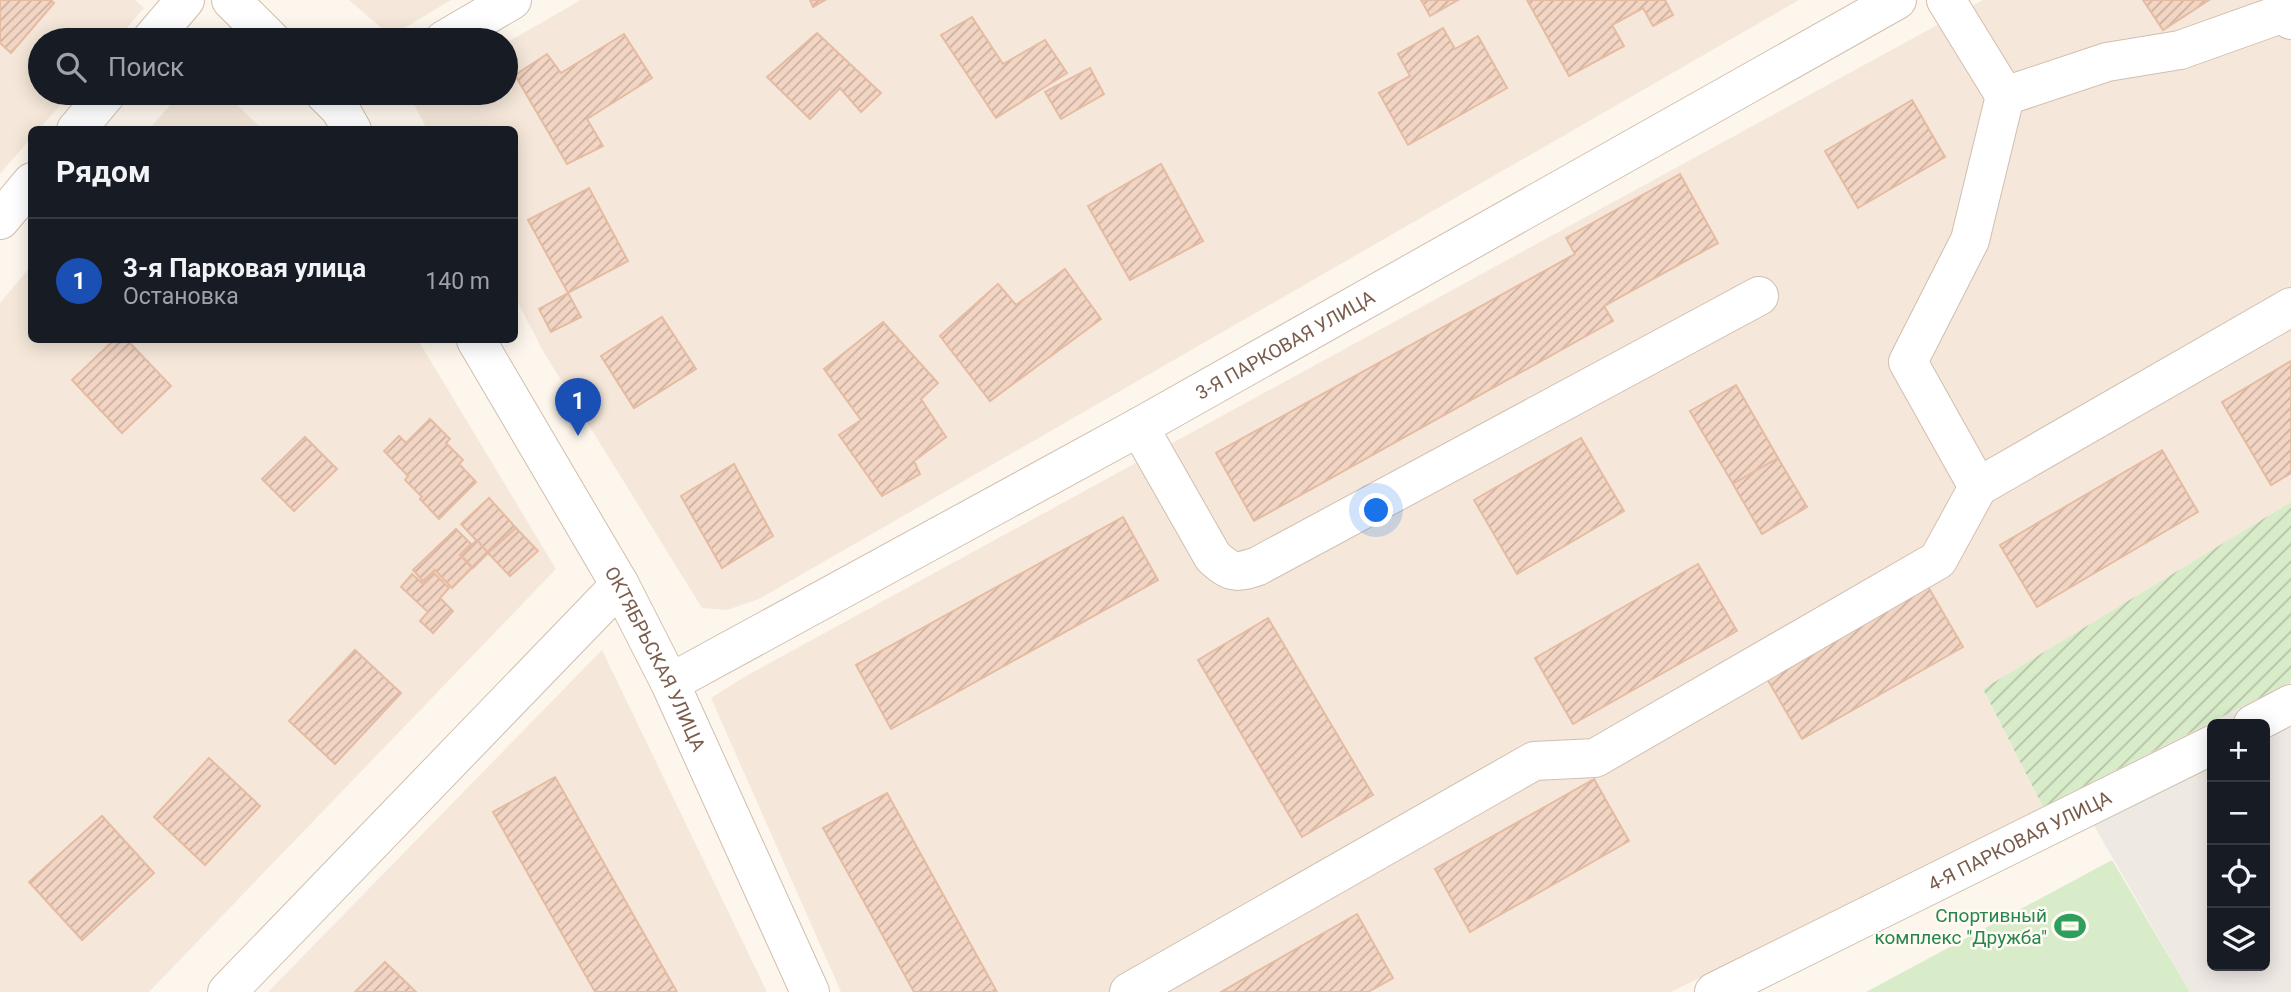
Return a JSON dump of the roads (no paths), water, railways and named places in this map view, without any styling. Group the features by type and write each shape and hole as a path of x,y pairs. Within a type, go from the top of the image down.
{"street":[{"path":"161,28 185,0"},
{"path":"231,0 259,28"},
{"path":"464,28 512,0"},
{"name":"3-Я ПАРКОВАЯ УЛИЦА","path":"670,683 1139,428 1897,0"},
{"path":"1946,0 2005,96 1969,240 1908,362 1978,487"},
{"path":"2005,96 2107,62 2180,50 2281,14 2291,20"},
{"path":"79,126 97,105"},
{"path":"0,220 28,187"},
{"path":"1139,428 1213,557 1228,570 1240,573 1270,560 1759,296"},
{"path":"1129,992 1534,761 1595,758 1938,560 1978,487 2291,306"},
{"name":"ОКТЯБРЬСКАЯ УЛИЦА","path":"478,343 620,585 670,683 810,992"},
{"path":"227,992 620,585"},
{"path":"2262,719 2291,704"},
{"name":"4-Я ПАРКОВАЯ УЛИЦА","path":"1714,992 2207,747"}],"place":[{"name":"3-я Парковая улица","path":"578,436"},
{"name":"Спортивный комплекс \"Дружба\"","path":"2070,926"}]}
